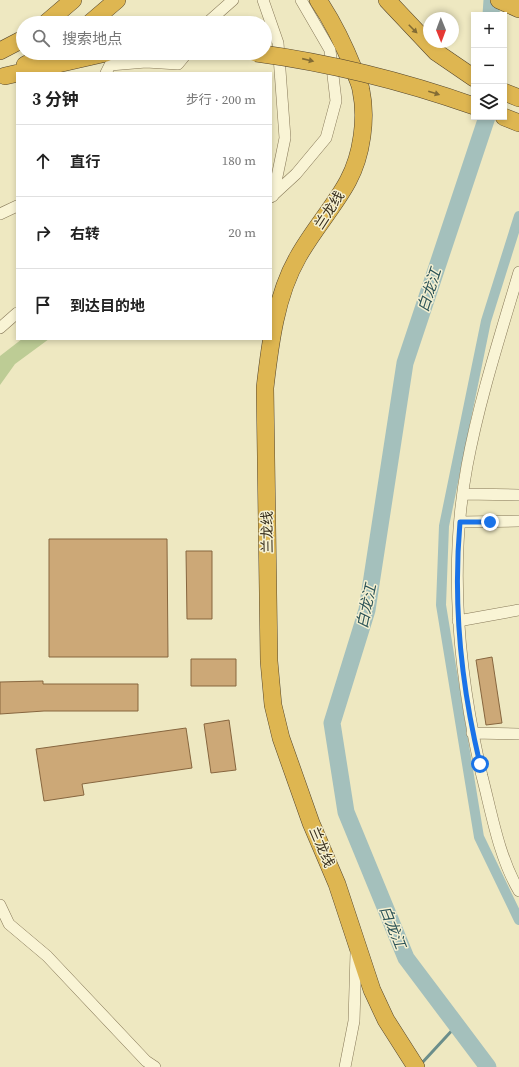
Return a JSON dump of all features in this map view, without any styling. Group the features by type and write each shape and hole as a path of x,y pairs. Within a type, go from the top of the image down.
{"highway":[{"path":"54,16 73,0"},
{"path":"98,16 117,0"},
{"name":"兰龙线","path":"272,338 279,302 297,257 348,180 359,151 364,117 361,88 347,51 331,18 318,0"},
{"path":"387,0 436,52 471,76"},
{"path":"499,0 519,9"},
{"path":"0,51 16,43"},
{"path":"272,55 302,59 383,78 471,105"},
{"path":"3,77 35,60"},
{"path":"24,72 76,60"},
{"path":"3,77 16,74"},
{"path":"507,93 519,98"},
{"path":"507,118 519,122"},
{"name":"兰龙线","path":"272,340 265,388 269,661 273,705 281,738 311,823 337,884 372,990 383,1014 414,1065"}],"street":[{"path":"215,16 233,0"},
{"path":"263,0 269,16"},
{"path":"272,196 296,174 326,138 336,101 330,50 301,0"},
{"path":"272,26 278,43 284,138 272,196"},
{"path":"106,72 110,65 146,62 178,64 181,60"},
{"path":"0,214 16,206"},
{"path":"519,272 489,373 467,467 457,560 458,621 472,733 494,825 510,876 519,891"},
{"path":"0,328 16,314"},
{"path":"463,494 519,495"},
{"path":"460,522 519,521"},
{"path":"458,621 519,610"},
{"path":"472,733 519,734"},
{"path":"0,905 9,924 47,956 146,1061 155,1067"},
{"path":"345,1067 354,1021 356,942"}],"green space":[{"path":"21,340 48,340 15,364 0,385 0,356"}],"building":[{"path":"49,539 167,539 168,657 49,657"},
{"path":"186,551 212,551 212,619 187,619"},
{"path":"492,657 502,723 486,725 476,660"},
{"path":"191,659 236,659 236,686 191,686"},
{"path":"43,681 43,684 138,684 138,711 44,711 0,714 0,682"},
{"path":"229,720 236,770 211,773 204,724"},
{"path":"186,728 192,768 82,784 84,795 44,801 36,749"}],"waterway":[{"name":"白龙江","path":"491,12 492,0"},
{"name":"白龙江","path":"486,120 405,363 367,610 332,723 346,812 406,958 488,1067"},
{"path":"519,216 486,321 444,526 441,605 479,837 519,920"},
{"path":"421,1064 457,1025"}],"route":[{"path":"480,764 472,733 458,621 457,560 460,522 490,522"}]}
